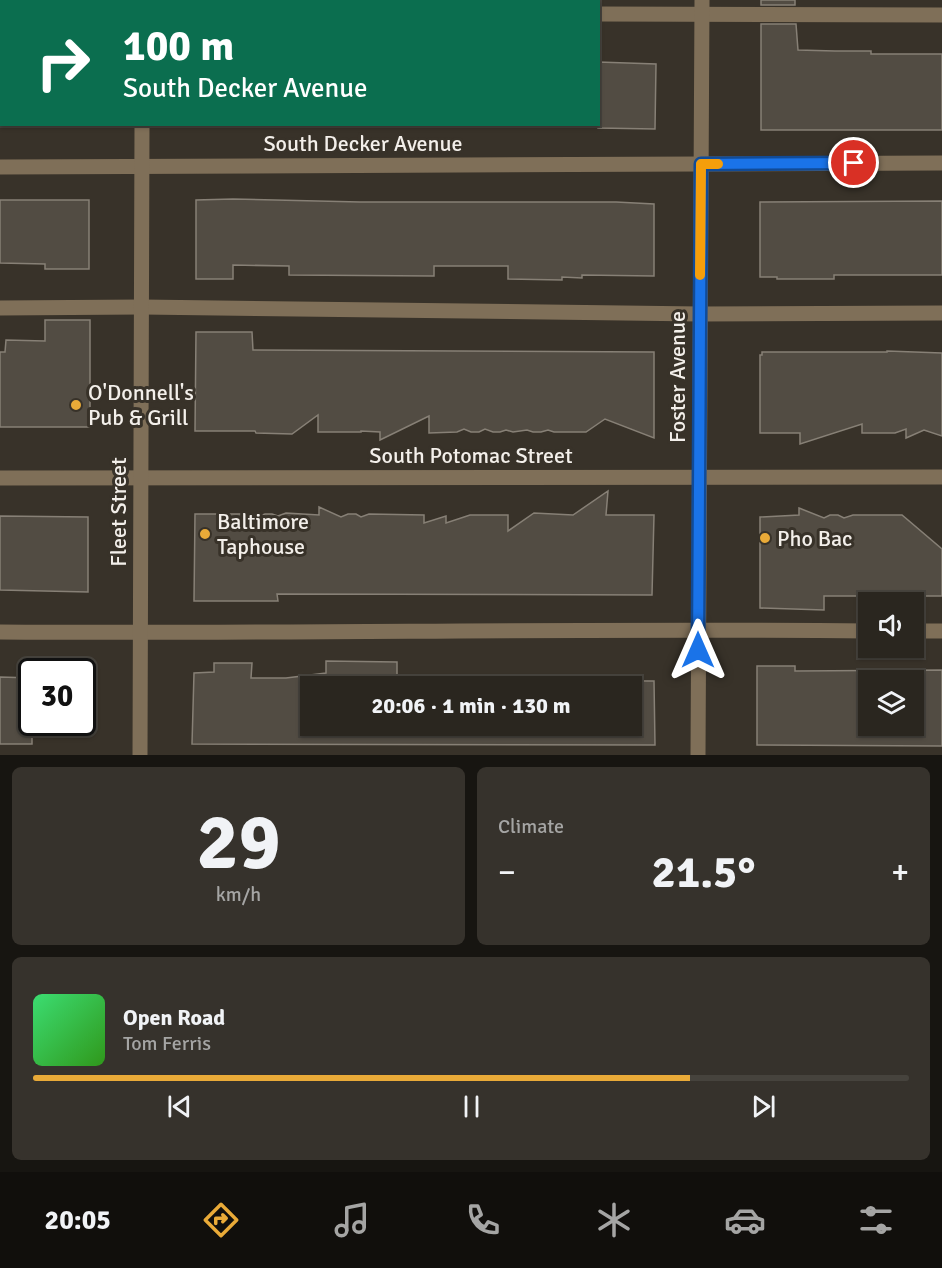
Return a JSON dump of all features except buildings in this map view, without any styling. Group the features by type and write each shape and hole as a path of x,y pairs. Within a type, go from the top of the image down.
{"street":[{"path":"600,14 702,7 942,15"},
{"name":"Foster Avenue","path":"698,755 702,7"},
{"name":"Fleet Street","path":"140,755 142,126"},
{"name":"South Decker Avenue","path":"0,167 942,163"},
{"path":"0,308 142,307 700,314 942,313"},
{"name":"South Potomac Street","path":"0,478 942,477"},
{"path":"0,632 699,629 858,631"},
{"path":"924,631 942,631"}],"slow traffic":[{"path":"700,275 701,164 718,164"}],"place":[{"name":"O'Donnell's Pub & Grill","path":"76,405"},
{"name":"Baltimore Taphouse","path":"205,534"},
{"name":"Pho Bac","path":"765,538"}],"route":[{"path":"698,650 701,164 854,163"}]}
